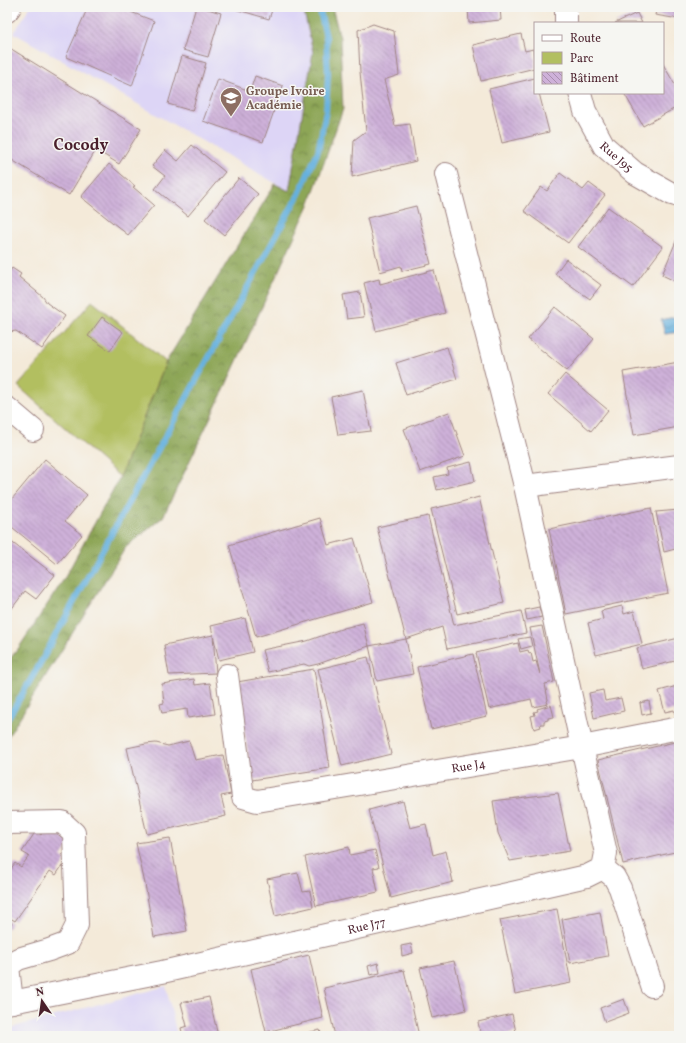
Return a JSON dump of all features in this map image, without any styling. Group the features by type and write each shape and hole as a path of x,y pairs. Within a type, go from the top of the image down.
{"street":[{"path":"7,10 10,7"},
{"path":"566,7 566,22"},
{"name":"Rue J95","path":"580,94 585,111 604,146 635,173 672,194 679,196"},
{"path":"446,174 525,486 606,853 603,868 614,877 620,888 652,986"},
{"path":"7,408 33,430"},
{"path":"525,486 679,466"},
{"name":"Rue J4","path":"227,675 243,797 257,801 582,747 679,728"},
{"path":"7,823 62,822 74,833 77,925 68,943 18,959 8,966 9,1003"},
{"name":"Rue J77","path":"9,1003 162,972 579,878 587,876 603,868"}],"shaded area":[{"name":"Groupe Ivoire Académie","path":"30,7 303,7 313,52 289,191 14,33"},
{"path":"166,986 177,1036 7,1036 7,1029"}],"green space":[{"path":"303,7 332,7 340,38 343,109 309,205 163,517 126,547 7,738 7,662 18,649 64,579 120,477 166,362 275,184 289,191 313,52"},
{"path":"92,301 166,362 120,477 18,386"}],"water":[{"path":"679,316 679,332 665,334 661,320"}],"building":[{"path":"88,7 118,7 154,21 132,86 66,57"},
{"path":"196,7 221,13 208,57 183,50"},
{"path":"228,7 273,7 269,19"},
{"path":"500,7 501,20 469,23 468,8"},
{"path":"657,7 679,7 679,19 655,15"},
{"path":"637,13 642,22 617,22"},
{"path":"373,24 394,31 399,75 384,80 395,126 410,124 416,161 352,177 354,140 366,131 360,72 358,30"},
{"path":"521,34 525,51 533,49 534,68 481,81 473,45"},
{"path":"8,47 141,129 119,164 96,150 69,195 7,157 7,92 10,94 13,88 7,84"},
{"path":"182,56 206,63 192,111 168,104"},
{"path":"664,66 679,92 679,106 643,126 625,94 664,94"},
{"path":"255,76 283,86 263,142 203,121 218,79 250,91"},
{"path":"534,78 534,94 539,94 549,132 502,143 489,89"},
{"path":"192,145 225,172 188,216 155,189 165,176 152,166 165,150 178,161"},
{"path":"109,164 135,186 133,187 154,205 128,235 81,197"},
{"path":"560,173 583,190 589,183 605,195 568,243 524,211 541,187 547,191"},
{"path":"239,178 258,194 224,235 205,219"},
{"path":"416,206 431,264 402,271 401,266 380,272 367,218"},
{"path":"608,207 663,247 633,287 578,247"},
{"path":"679,234 679,283 662,275"},
{"path":"566,259 601,285 590,299 555,274"},
{"path":"12,268 21,274 19,277 43,297 47,303 65,316 42,349 16,331 7,332 7,275"},
{"path":"434,270 445,313 376,331 364,283 379,279 380,284"},
{"path":"360,292 364,317 347,319 343,295"},
{"path":"555,307 594,339 567,371 528,339"},
{"path":"102,317 123,332 110,351 88,336"},
{"path":"447,347 457,379 406,395 396,363"},
{"path":"679,362 679,427 634,435 623,372"},
{"path":"565,374 608,410 591,431 548,394"},
{"path":"363,390 371,431 338,435 331,397"},
{"path":"449,412 465,456 420,472 404,429"},
{"path":"45,459 87,495 65,521 82,535 57,564 7,523 7,505"},
{"path":"471,462 475,481 437,490 434,477 448,474 447,468"},
{"path":"479,497 504,603 457,614 431,509"},
{"path":"651,508 668,593 566,614 549,529"},
{"path":"679,510 679,548 664,552 656,512"},
{"path":"428,516 454,625 521,611 526,633 447,649 442,627 406,639 377,527"},
{"path":"320,518 328,545 354,538 373,602 256,637 229,545"},
{"path":"10,541 55,575 36,599 25,591 10,611 7,609 7,545"},
{"path":"622,606 624,614 634,611 642,644 596,655 588,623 603,619 601,611"},
{"path":"539,607 542,617 527,620 525,610"},
{"path":"245,618 253,652 219,660 211,626"},
{"path":"363,623 369,646 318,664 309,666 304,664 268,672 262,650 307,641"},
{"path":"542,626 554,682 545,684 548,704 533,707 531,699 489,709 476,653 518,643 520,652 528,650 529,654 531,653 533,662 536,661 540,674 530,628"},
{"path":"213,635 216,673 169,675 164,645"},
{"path":"530,637 532,646 521,649 518,639"},
{"path":"679,638 679,660 642,669 637,648"},
{"path":"406,639 413,674 377,681 369,646"},
{"path":"473,654 487,716 431,729 417,667"},
{"path":"368,657 391,754 342,766 318,669"},
{"path":"314,669 330,768 252,780 237,682"},
{"path":"194,679 195,685 210,683 215,714 188,718 187,709 162,713 160,704 164,703 162,684"},
{"path":"679,679 679,713 675,714 674,710 665,712 659,691 677,686 676,680"},
{"path":"603,690 605,701 621,698 624,711 594,718 589,693"},
{"path":"649,701 651,713 642,715 640,703"},
{"path":"551,705 554,717 548,718 548,720 544,721 544,724 540,724 541,727 534,729 531,716 535,715 534,712 538,711 537,709"},
{"path":"189,741 195,760 223,755 231,794 221,796 226,816 147,834 127,748 156,743 168,746"},
{"path":"679,741 679,851 623,864 598,760"},
{"path":"558,793 570,851 510,861 498,833 493,801"},
{"path":"403,801 410,828 426,824 433,855 446,851 453,882 391,898 369,810"},
{"path":"47,827 71,843 61,856 66,860 56,875 50,871 15,921 7,916 7,874 15,863 21,867 29,856 22,852 36,831 41,835"},
{"path":"170,838 187,931 154,937 136,843"},
{"path":"349,847 350,855 375,850 379,867 373,868 378,892 316,906 305,857"},
{"path":"298,873 303,892 310,891 313,907 275,916 267,879"},
{"path":"557,909 571,983 515,994 500,920"},
{"path":"600,912 608,956 570,963 562,919"},
{"path":"7,920 12,923 7,929"},
{"path":"411,944 413,953 402,956 401,946"},
{"path":"309,955 323,1018 266,1032 251,969"},
{"path":"454,961 466,1010 432,1018 420,968"},
{"path":"378,963 380,973 370,975 368,966"},
{"path":"404,970 419,1036 335,1036 324,988"},
{"path":"209,997 218,1036 183,1036 181,1028 187,1026 181,1003"},
{"path":"624,999 629,1013 605,1022 600,1008"},
{"path":"512,1014 516,1032 503,1036 481,1036 478,1022"},
{"path":"320,1030 322,1036 296,1036 296,1035"}],"waterway":[{"path":"7,720 37,669 299,194 318,151 326,111 328,74 326,37 319,7"}],"place":[{"name":"Groupe Ivoire Académie","path":"231,118"}],"district":[{"name":"Cocody","path":"81,144"}]}
